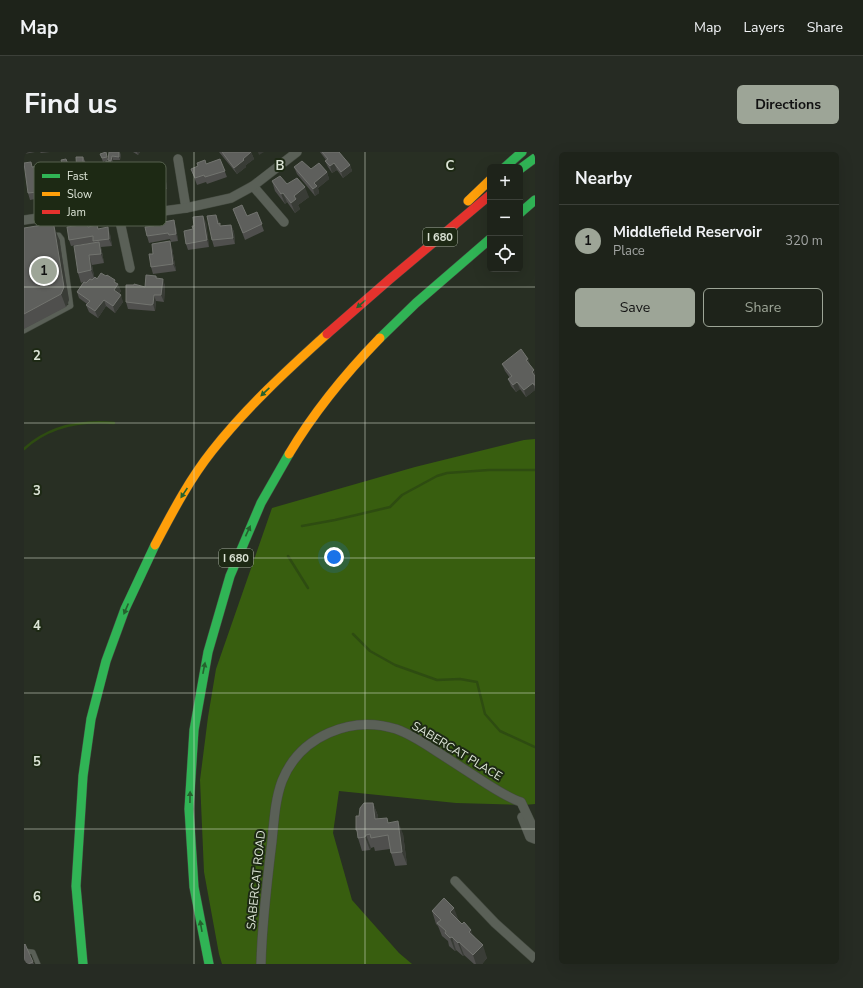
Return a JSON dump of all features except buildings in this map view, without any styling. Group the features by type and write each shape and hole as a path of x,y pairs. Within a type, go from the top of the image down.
{"highway":[{"path":"508,164 522,152"},
{"path":"523,167 535,158"},
{"path":"390,279 487,183"},
{"name":"I 680","path":"83,964 76,886 83,776 92,719 104,668 125,609 176,504 211,452 258,399 390,279 487,198"},
{"path":"523,210 535,200"},
{"name":"I 680","path":"209,964 197,905 192,862 190,777 198,693 219,606 236,558 259,508 285,460 315,415 347,373 389,328 421,298 487,242"}],"street":[{"path":"166,211 231,198 253,186 297,152"},
{"path":"178,159 186,208"},
{"path":"253,186 284,222"},
{"path":"24,220 34,219"},
{"path":"121,226 130,268"},
{"name":"SABERCAT PLACE","path":"277,799 282,781 290,765 301,751 318,738 336,730 356,724 376,724 397,730 418,740 504,794 519,801"},
{"name":"SABERCAT ROAD","path":"261,964 264,901 277,799"},
{"path":"519,801 535,832"},
{"path":"519,801 530,837 535,839"},
{"path":"455,881 495,923 535,959"}],"lane":[{"path":"24,331 71,306 62,239 56,234 48,236"},
{"path":"24,951 33,952 38,964"}],"green space":[{"path":"535,439 535,804 456,803 339,791 333,833 352,900 399,953 412,964 222,964 204,872 200,780 216,669 272,508 415,467 524,440"}],"waterway":[{"path":"24,449 44,435 66,426 102,422 114,423"},
{"path":"302,526 390,507 402,495 437,476 447,473 489,470 535,470"},
{"path":"288,556 308,588"},
{"path":"353,634 370,651 395,665 437,680 460,679 477,682 485,714 500,731 535,747"}],"traffic: fast":[{"path":"508,164 522,152"},
{"path":"523,167 535,158"},
{"path":"523,210 535,200"},
{"path":"380,338 416,303 487,242"},
{"path":"209,964 194,887 189,809 194,730 208,652 230,576 261,503 289,454"},
{"path":"83,964 76,886 83,776 91,719 106,661 125,609 155,545"}],"traffic: slow":[{"path":"468,201 487,183"},
{"path":"155,545 188,485 225,435 282,376 327,334"},
{"path":"289,454 331,393 380,338"}],"traffic: jam":[{"path":"327,334 487,198"}],"place":[{"name":"Middlefield Reservoir","path":"44,271"}]}
